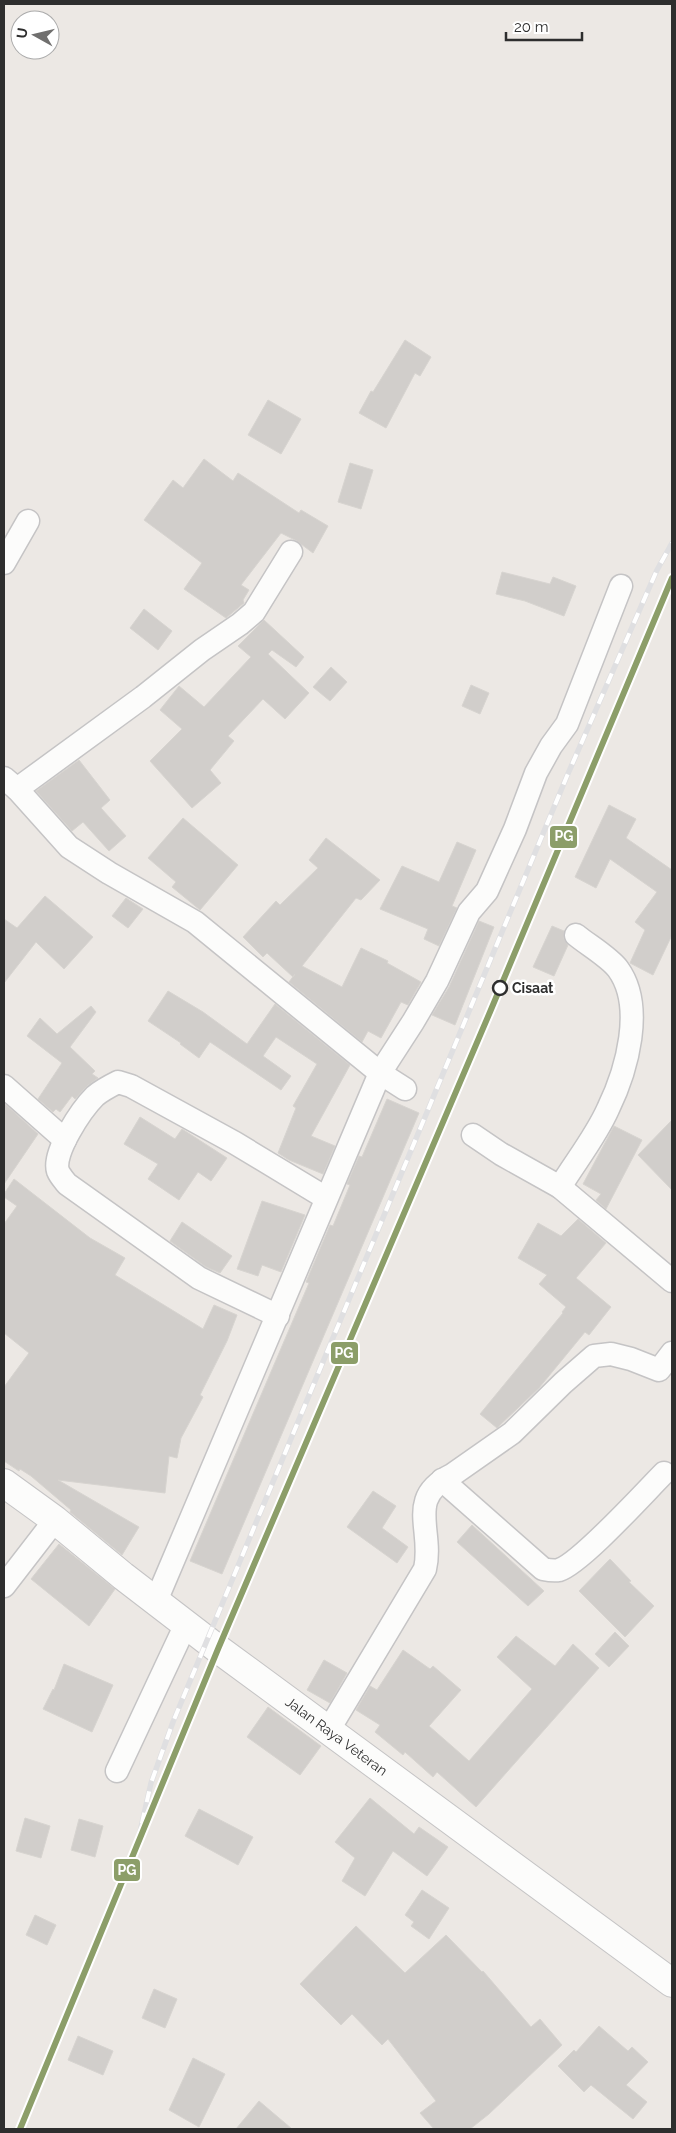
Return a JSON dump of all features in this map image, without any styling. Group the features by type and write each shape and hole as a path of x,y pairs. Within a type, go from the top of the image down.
{"street":[{"path":"4,564 28,521"},
{"path":"291,552 254,612 240,624 202,650 143,697 10,783 69,847 108,873 195,922 380,1072 405,1089"},
{"path":"156,1601 380,1072 437,981 469,912 487,891 515,829 536,774 551,746 567,724 621,586"},
{"path":"560,1187 608,1109 621,1074 630,1039 632,1004 625,981 617,967 576,935"},
{"path":"278,1316 199,1278 67,1184 58,1172 60,1135 96,1096 118,1082 131,1086 235,1143 326,1198"},
{"path":"4,1086 60,1135"},
{"path":"472,1135 501,1154 560,1187 672,1281"},
{"path":"328,1731 425,1569 428,1555 423,1511 426,1499 442,1480 452,1475 512,1432 594,1356 611,1354 631,1359 666,1375 672,1353"},
{"path":"442,1480 543,1569 559,1570 587,1550 664,1473"},
{"name":"Jalan Raya Veteran","path":"4,1483 55,1520 156,1601 328,1731 386,1771 672,1983"},
{"path":"4,1586 55,1520"},
{"path":"118,1771 186,1624"}],"building":[{"path":"405,340 431,357 420,376 415,373 386,428 359,413 371,391 373,392"},
{"path":"268,400 301,419 281,454 248,435"},
{"path":"204,459 233,481 238,473 299,513 301,510 328,526 313,553 297,541 281,533 241,585 249,590 243,600 244,603 226,618 184,589 202,563 144,520 173,480 183,488"},
{"path":"350,463 373,470 361,509 338,502"},
{"path":"502,572 550,584 553,577 576,586 564,616 525,601 496,594"},
{"path":"144,609 172,631 158,650 130,628"},
{"path":"264,620 304,657 296,667 272,650 268,654 309,693 285,719 263,699 228,736 234,741 210,770 221,783 192,808 150,761 182,729 160,710 179,686 204,707 251,657 238,646"},
{"path":"331,667 347,682 330,701 313,687"},
{"path":"471,685 489,693 480,714 462,706"},
{"path":"79,760 110,800 101,808 126,836 109,851 83,822 72,831 36,791"},
{"path":"609,805 636,819 626,838 672,870 672,935 653,975 630,963 645,930 635,922 657,892 610,859 596,888 575,877"},
{"path":"183,818 238,865 200,910 172,887 176,882 148,858"},
{"path":"326,838 380,880 361,900 356,898 302,966 342,987 361,948 388,961 387,963 421,982 408,1005 401,1002 381,1038 368,1031 362,1042 289,982 293,977 267,953 263,957 243,937 276,901 280,905 318,868 309,860"},
{"path":"457,842 476,850 452,906 457,908 439,946 424,939 428,929 380,909 402,866 439,882"},
{"path":"45,896 93,937 64,969 36,942 4,983 4,919 17,928"},
{"path":"126,898 143,909 128,928 112,916"},
{"path":"479,921 494,927 455,1025 432,1015 449,987"},
{"path":"552,926 564,931 564,939 568,945 554,976 533,967"},
{"path":"168,991 203,1012 247,1044 275,1004 350,1065 311,1136 335,1146 323,1174 289,1160 278,1153 296,1108 293,1106 317,1064 276,1037 263,1056 291,1076 281,1090 210,1042 199,1058 181,1043 148,1021"},
{"path":"91,1006 96,1012 70,1047 95,1071 92,1074 98,1078 87,1086 75,1099 72,1096 60,1112 56,1109 53,1112 38,1099 62,1063 27,1036 40,1018 57,1034"},
{"path":"387,1099 419,1113 222,1574 190,1561 309,1283 306,1282 330,1225 333,1226 350,1185 347,1184 359,1156 362,1157"},
{"path":"4,1103 38,1134 4,1184"},
{"path":"140,1117 175,1139 182,1129 227,1158 211,1181 198,1172 179,1200 148,1179 158,1164 124,1144"},
{"path":"672,1120 672,1190 638,1155"},
{"path":"614,1126 642,1140 606,1209 596,1200 601,1194 583,1184"},
{"path":"14,1179 90,1238 125,1258 115,1275 203,1329 214,1305 237,1315 227,1341 200,1395 203,1397 181,1438 177,1458 169,1456 165,1493 58,1480 139,1527 122,1555 70,1512 71,1510 31,1476 4,1461 4,1387 29,1353 4,1333 4,1224 17,1206 4,1197 4,1194"},
{"path":"262,1201 305,1215 281,1272 262,1265 258,1276 237,1269"},
{"path":"578,1219 606,1243 576,1278 611,1307 589,1335 585,1332 539,1388 497,1428 480,1414 566,1307 539,1284 547,1275 518,1258 538,1223 561,1236"},
{"path":"182,1222 232,1256 220,1273 206,1267 170,1241"},
{"path":"373,1491 396,1506 382,1528 408,1547 397,1563 347,1527"},
{"path":"472,1525 544,1591 528,1606 457,1542"},
{"path":"59,1544 115,1589 89,1626 31,1579"},
{"path":"610,1559 631,1581 629,1582 654,1606 625,1637 579,1591"},
{"path":"615,1632 629,1646 609,1667 595,1654"},
{"path":"516,1636 555,1666 573,1644 599,1668 476,1807 437,1772 433,1777 405,1752 403,1755 375,1732 380,1725 356,1710 370,1686 377,1690 403,1650 430,1669 433,1666 461,1690 429,1726 469,1761 532,1689 497,1657"},
{"path":"324,1660 347,1673 330,1703 307,1690"},
{"path":"64,1664 113,1685 92,1732 43,1709 54,1690"},
{"path":"268,1707 321,1746 300,1775 247,1737"},
{"path":"370,1798 414,1834 419,1827 448,1847 427,1876 393,1851 365,1896 342,1881 355,1858 335,1842"},
{"path":"199,1809 253,1837 238,1865 185,1836"},
{"path":"25,1818 50,1826 41,1858 16,1851"},
{"path":"79,1819 103,1826 95,1857 71,1850"},
{"path":"422,1890 449,1908 429,1939 411,1926 414,1922 405,1915"},
{"path":"35,1915 56,1925 47,1945 26,1935"},
{"path":"356,1926 405,1973 446,1935 483,1971 531,2027 540,2019 562,2045 489,2114 470,2129 434,2129 420,2113 436,2101 388,2039 382,2045 352,2014 341,2025 300,1984"},
{"path":"154,1989 177,1999 165,2028 142,2018"},
{"path":"599,2026 628,2051 632,2047 648,2062 626,2085 647,2102 633,2119 591,2085 584,2092 558,2066 574,2050 576,2052"},
{"path":"78,2036 113,2051 103,2075 68,2060"},
{"path":"193,2058 225,2074 199,2127 169,2110"},
{"path":"259,2101 292,2129 236,2129"}],"railway":[{"path":"137,1845 151,1783 173,1722 567,776 657,570 672,543"}],"transit line":[{"name":"PG","path":"20,2129 218,1649 490,1012 672,578"}],"place":[{"name":"Cisaat","path":"500,988"}]}
